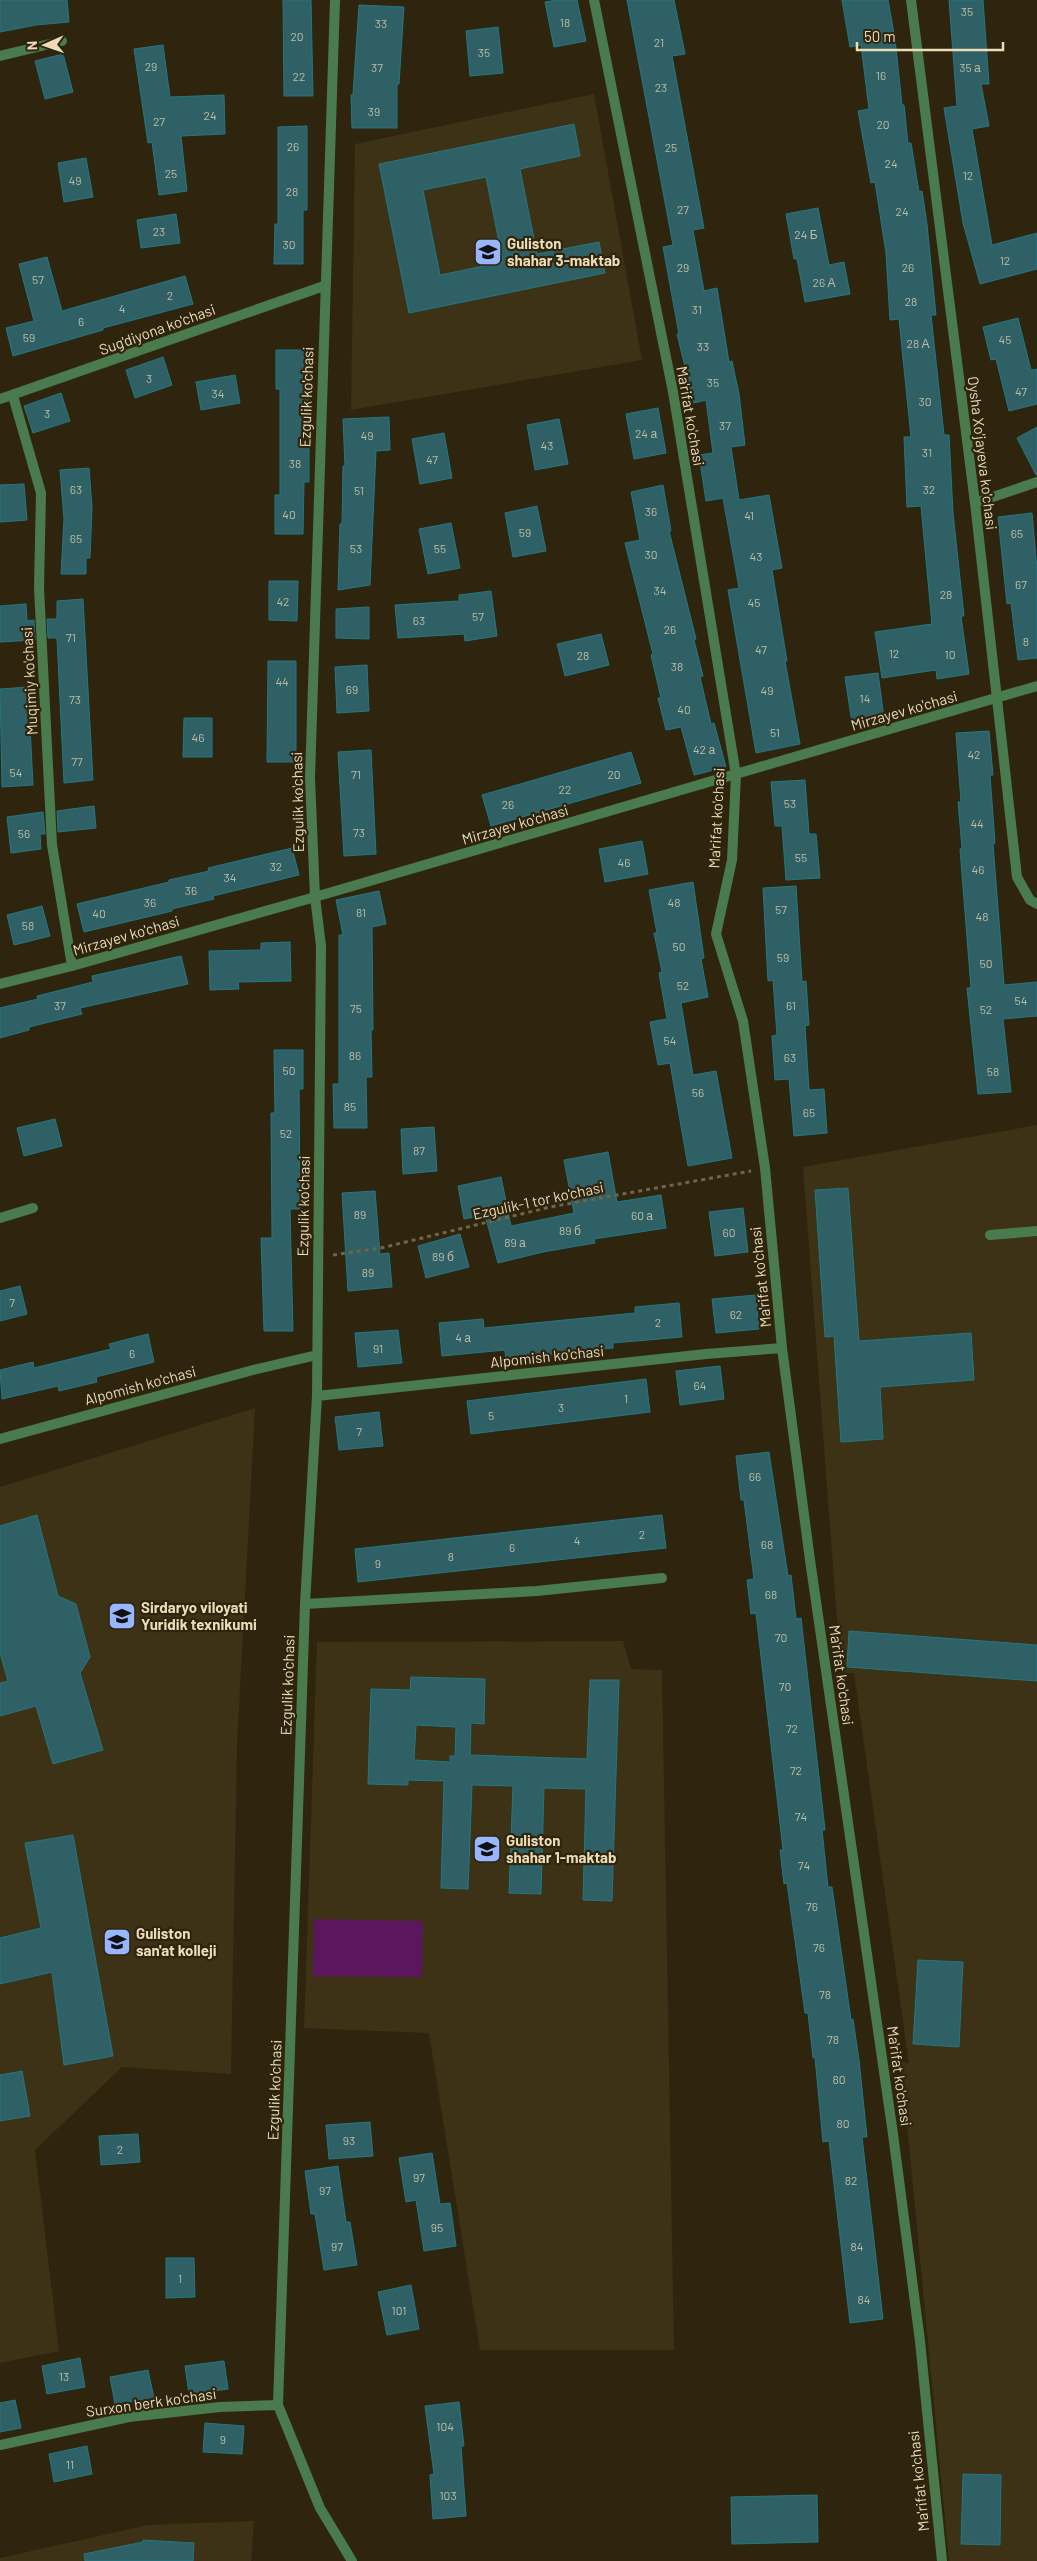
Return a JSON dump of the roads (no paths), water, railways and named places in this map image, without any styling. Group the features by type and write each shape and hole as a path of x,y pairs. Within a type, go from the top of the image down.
{"street":[{"name":"Ezgulik ko'chasi","path":"335,0 324,286 310,778 315,897 321,946 317,1396 305,1604 278,2405 320,2508 352,2561"},
{"name":"Ma'rifat ko'chasi","path":"594,0 673,392 736,775 732,860 716,934 742,1021 764,1168 782,1348 810,1560 893,2134 920,2341 942,2561"},
{"name":"Oysha Xo'jayeva ko'chasi","path":"910,0 975,503 1017,877 1030,900 1037,904"},
{"path":"0,56 62,41"},
{"name":"Sug'diyona ko'chasi","path":"0,399 324,286"},
{"name":"Muqimiy ko'chasi","path":"13,396 41,493 40,588 52,845 72,966"},
{"path":"975,503 1037,482"},
{"name":"Mirzayev ko'chasi","path":"0,984 72,966 315,897 1037,686"},
{"path":"0,1218 33,1208"},
{"path":"990,1235 1037,1231"},
{"name":"Alpomish ko'chasi","path":"317,1396 696,1355 782,1348"},
{"name":"Alpomish ko'chasi","path":"0,1439 253,1370 317,1355"},
{"path":"305,1604 537,1591 662,1578"},
{"name":"Surxon berk ko'chasi","path":"0,2445 129,2418 220,2407 278,2405"}],"place":[{"name":"Guliston shahar 3-maktab","path":"488,252"},
{"name":"Sirdaryo viloyati Yuridik texnikumi","path":"122,1616"},
{"name":"Guliston shahar 1-maktab","path":"487,1849"},
{"name":"Guliston san'at kolleji","path":"117,1942"}]}
